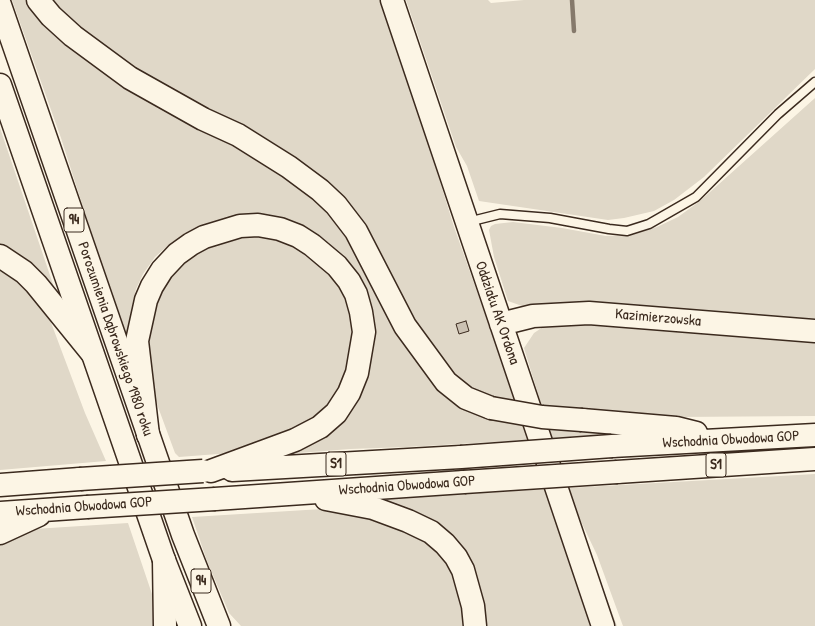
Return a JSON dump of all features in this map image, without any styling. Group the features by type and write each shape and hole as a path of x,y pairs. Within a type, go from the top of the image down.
{"main road":[{"path":"38,0 51,16 73,36 130,78 203,119 238,135 289,167 320,190 336,205 356,230 405,326 446,382 466,398 491,408 542,417 676,428 721,439"},
{"name":"Oddziału AK Ordona","path":"392,0 603,626"},
{"name":"Porozumienia Dąbrowskiego 1980 roku","path":"0,5 183,535 219,626"},
{"name":"Porozumienia Dąbrowskiego 1980 roku","path":"0,85 164,560 190,626"},
{"path":"148,435 137,340 146,300 152,286 162,270 177,254 191,244 204,237 240,226 258,225 280,229 298,236 338,266 356,294 364,332 357,373 349,393 336,413 320,427 295,440 207,471"},
{"path":"0,256 24,272 36,284 92,352"},
{"name":"Kazimierzowska","path":"501,324 534,316 589,313 815,331"},
{"name":"Wschodnia Obwodowa GOP","path":"7,482 461,457 721,439 815,435"},
{"name":"Wschodnia Obwodowa GOP","path":"0,513 815,459"},
{"path":"297,493 373,508 408,521 431,532 445,544 456,557 463,570 473,606 475,626"},
{"path":"0,533 53,509"},
{"path":"164,560 165,626"}],"lane":[{"path":"467,222 500,214 550,218 627,231 649,224 696,197 778,114 815,82"}],"shaded area":[{"path":"12,0 25,0 31,10 53,33 70,47 299,184 334,219 346,235 391,319 502,421 525,426 529,440 350,449 286,454 349,411 366,384 372,344 365,290 354,269 324,239 311,230 289,220 265,214 234,217 195,229 172,242 155,257 143,274 136,289 131,310 128,348 61,138"},
{"path":"49,0 384,0 454,227 516,401 483,396 451,371 402,305 367,235 177,96 98,47"},
{"path":"406,0 488,0 491,3 524,0 815,0 815,69 704,177 674,200 654,211 608,220 479,201 467,166 456,147"},
{"path":"815,98 815,322 522,306 508,301 494,257 489,230 491,226 495,224 513,222 562,228 606,236 632,235 657,227 678,217 700,201"},
{"path":"0,128 56,293 18,254 0,244"},
{"path":"261,232 307,248 343,286 354,317 352,353 339,393 316,419 305,427 231,453 179,457 175,453 151,388 146,339 161,285 183,261 222,238"},
{"path":"0,264 44,304 85,413 106,461 0,470"},
{"path":"571,321 815,338 815,416 676,417 587,412 542,407 524,348 534,333 543,327"},
{"path":"548,428 626,435 552,439"},
{"path":"815,474 815,626 623,626 597,555 577,513 568,488"},
{"path":"549,489 596,626 484,626 482,594 469,562 378,499"},
{"path":"322,509 363,513 416,532 441,554 453,572 461,588 466,626 241,626 229,613 207,561 192,517"},
{"path":"576,522 589,550 617,626 610,626"},
{"path":"128,523 153,597 153,626 0,626 0,543 34,529"}],"building":[{"path":"466,321 469,331 459,334 456,324"}],"waterway":[{"path":"572,0 574,31"}]}
